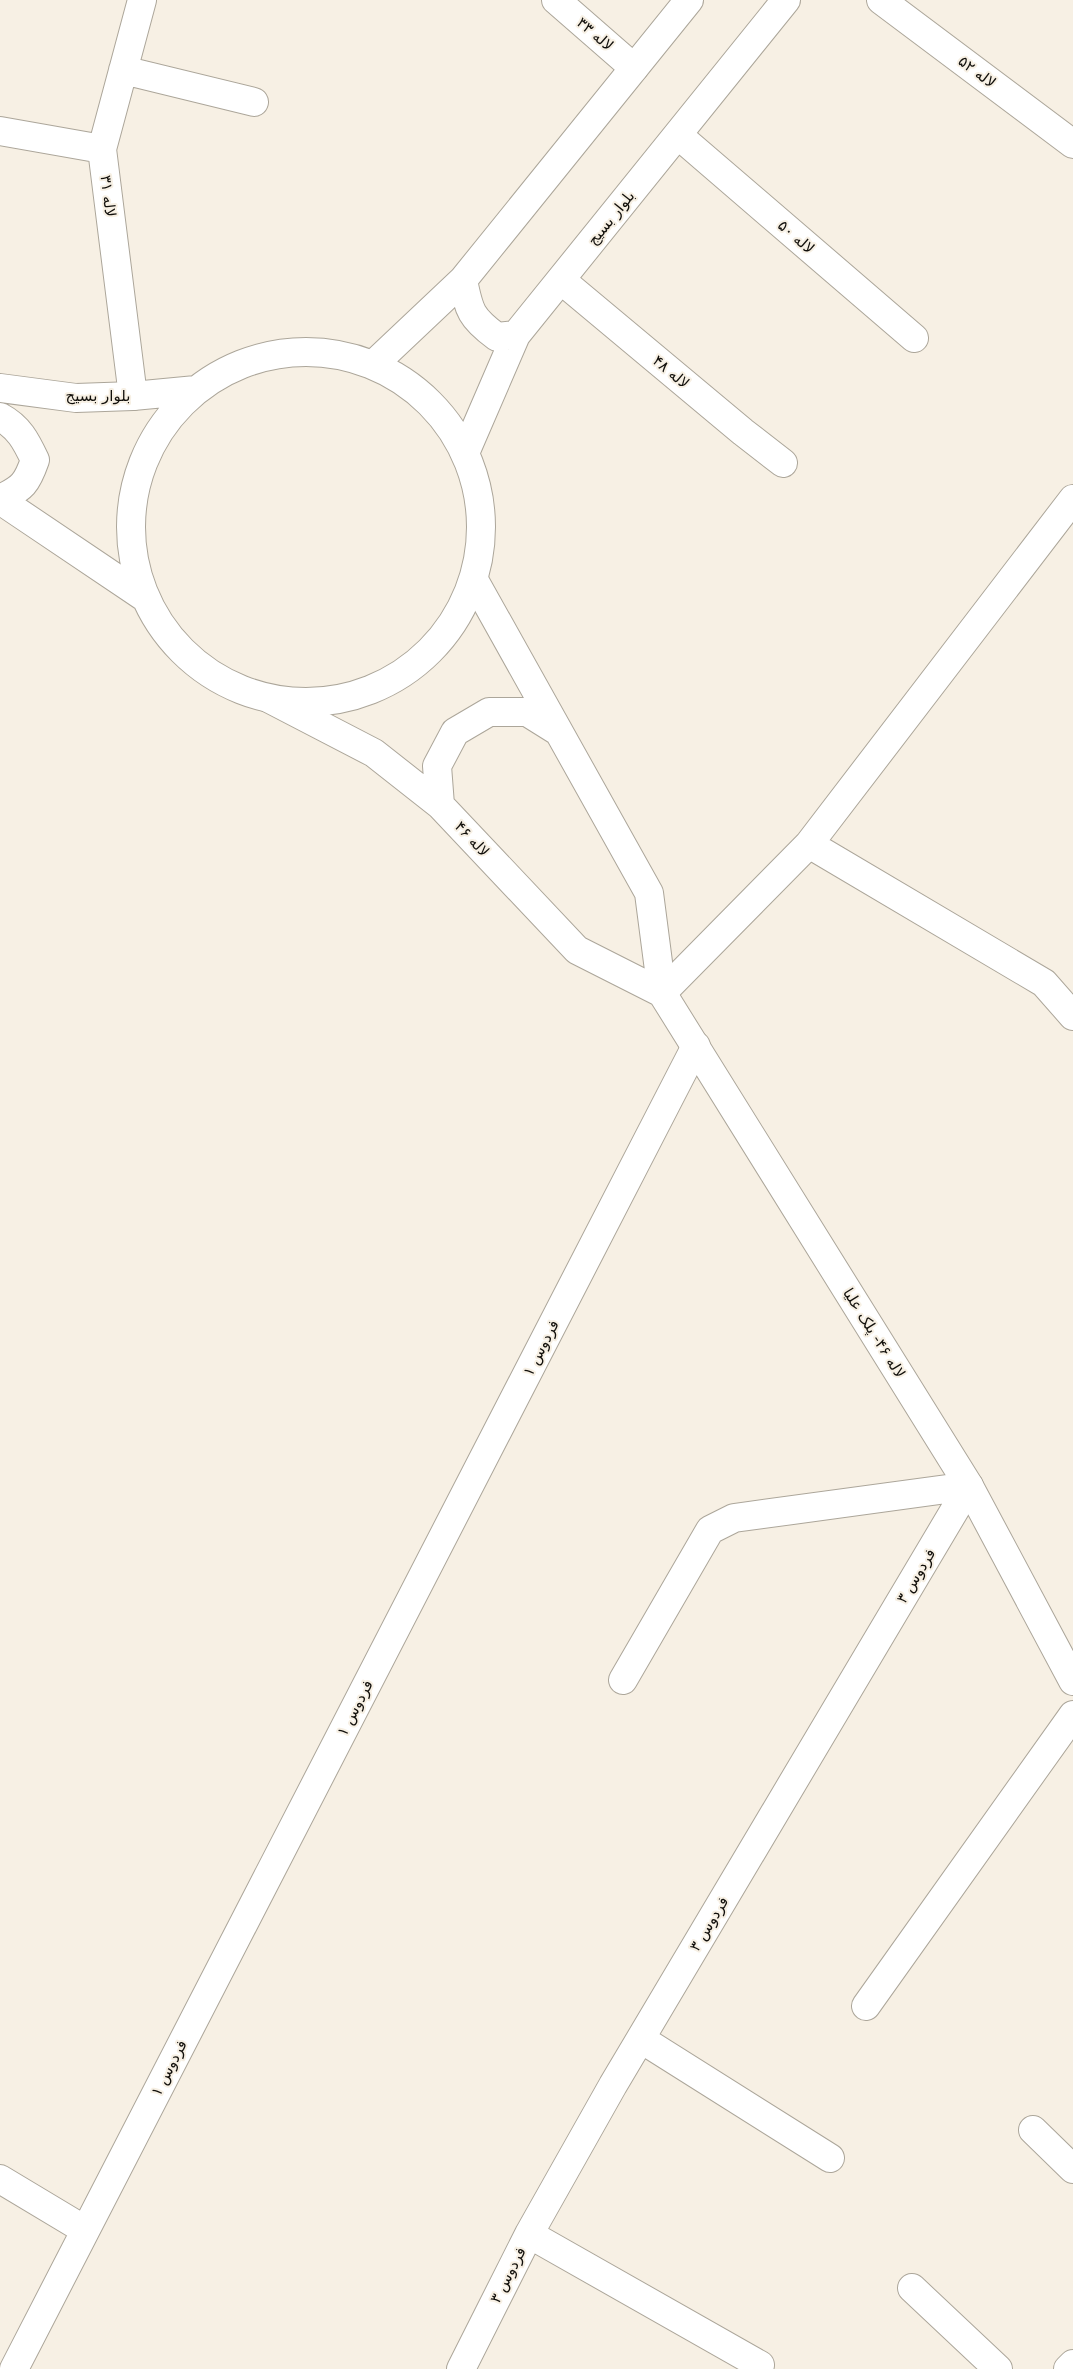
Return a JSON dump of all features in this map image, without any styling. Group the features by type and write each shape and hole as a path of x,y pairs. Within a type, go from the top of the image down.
{"street":[{"name":"لاله ۳۱","path":"133,396 102,149 142,0"},
{"name":"لاله ۳۳","path":"556,0 634,68"},
{"path":"373,365 463,280 689,0"},
{"name":"بلوار بسیج","path":"465,453 516,335 786,0"},
{"name":"لاله ۵۲","path":"881,0 1073,144"},
{"path":"123,70 254,102"},
{"path":"0,131 102,149"},
{"name":"لاله ۵۰","path":"678,135 914,338"},
{"path":"463,280 468,309 481,325 497,337 516,335"},
{"name":"لاله ۴۸","path":"561,280 742,432 783,463"},
{"path":"281,354 328,354 373,365 411,387 442,417 465,453 479,494 482,537 474,580 451,626 416,664 372,690 321,702 270,699 217,680 174,644 144,597 130,542 135,485 158,432 196,390 236,366 281,354"},
{"name":"بلوار بسیج","path":"0,388 76,398 133,396 196,390"},
{"path":"0,417 13,424 27,442 35,460 27,481 17,491 0,500 144,597"},
{"path":"662,993 809,844 1073,499"},
{"path":"474,580 649,893 662,993"},
{"name":"لاله ۴۶","path":"270,699 374,753 440,805 577,950 662,993"},
{"path":"440,805 437,766 455,732 489,712 527,712 560,733"},
{"path":"809,844 1044,983 1073,1016"},
{"name":"لاله ۴۶- پلک علیا","path":"662,993 970,1486 1073,1681"},
{"name":"فردوس ۱","path":"14,2369 696,1046"},
{"path":"623,1680 710,1530 734,1518 970,1486"},
{"name":"فردوس ۳","path":"461,2369 529,2234 641,2039 970,1486"},
{"path":"866,2006 1073,1715"},
{"path":"641,2039 830,2158"},
{"path":"1033,2130 1073,2170"},
{"path":"0,2179 85,2230"},
{"path":"529,2234 760,2365"},
{"path":"912,2288 998,2369"},
{"path":"1068,2369 1073,2364"}]}
